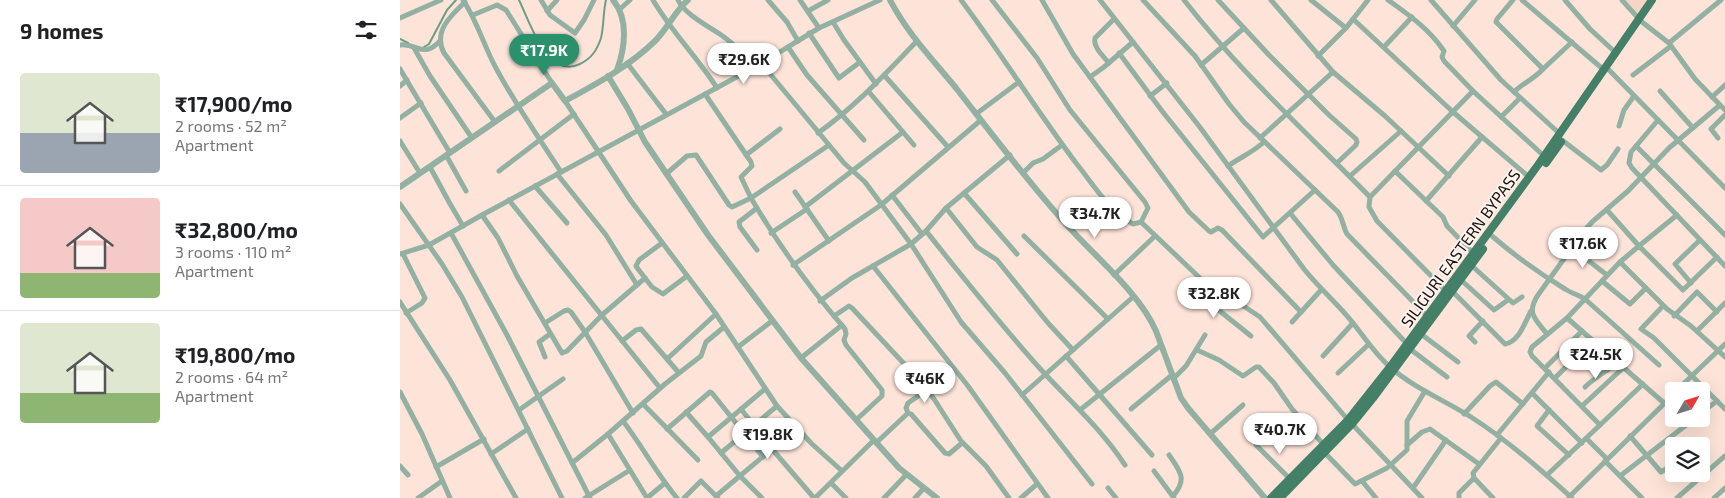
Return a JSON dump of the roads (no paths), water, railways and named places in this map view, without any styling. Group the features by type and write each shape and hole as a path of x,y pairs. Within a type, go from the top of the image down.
{"main road":[{"name":"SILIGURI EASTERN BYPASS","path":"1271,498 1350,422 1392,368 1427,316 1460,279 1492,236 1641,20 1652,0"},
{"name":"SILIGURI EASTERN BYPASS","path":"1607,70 1616,53 1658,0"},
{"name":"SILIGURI EASTERN BYPASS","path":"1408,346 1421,334 1474,252 1544,156 1561,137"},
{"name":"SILIGURI EASTERN BYPASS","path":"1280,498 1324,448"}],"street":[{"path":"400,18 441,0"},
{"path":"541,0 547,11 557,21 575,33 594,0"},
{"path":"547,11 557,0"},
{"path":"616,71 624,44 624,32 617,4 630,0"},
{"path":"653,0 717,88"},
{"path":"566,101 627,64 654,42 670,24 680,3 688,0"},
{"path":"768,0 787,22 798,41"},
{"path":"800,0 819,28"},
{"path":"808,11 828,0"},
{"path":"406,313 422,303 425,298 402,254 429,246 509,200 759,65 809,33 880,0"},
{"path":"890,0 908,30 978,117 1065,223 1114,275 1151,320 1181,398 1265,498"},
{"path":"960,0 1062,145 1108,204 1130,223 1136,224 1141,222 1147,212 1147,205 1070,110 1037,58 992,0"},
{"path":"1042,0 1073,54 1190,212 1209,231 1211,232 1218,228 1222,230 1301,312"},
{"path":"1100,0 1166,83 1321,290 1353,323 1369,344 1392,368 1424,391 1499,437 1547,475 1570,497 1664,403 1567,318"},
{"path":"1142,0 1181,41 1229,104 1262,140 1338,212 1342,217 1347,234 1427,316"},
{"path":"1184,0 1223,46 1370,197"},
{"path":"1218,0 1308,94 1356,139 1356,145 1337,163"},
{"path":"1271,0 1333,72 1449,176"},
{"path":"1311,0 1346,28"},
{"path":"1318,56 1346,28 1368,0"},
{"path":"1388,0 1432,36 1444,50 1442,57 1444,61 1473,92 1544,156"},
{"path":"1431,0 1501,80 1561,137 1601,170 1618,150"},
{"path":"1454,26 1475,0"},
{"path":"1513,0 1497,18 1496,22 1543,69"},
{"path":"1522,0 1607,70 1725,188"},
{"path":"1564,0 1590,29 1616,53"},
{"path":"1622,0 1641,20 1670,45 1695,79 1725,110"},
{"path":"1633,75 1721,0"},
{"path":"400,46 408,45 426,51 430,49 440,41 446,22 464,1 473,14 491,59 518,107 540,139 559,173 606,235 637,285"},
{"path":"680,3 688,12 759,65 844,163 865,182 911,244 961,322 1022,395 1092,484"},
{"path":"473,14 497,5 506,10 513,18 552,83 566,101 631,201 716,314 777,406 795,427 842,471"},
{"path":"1384,47 1412,18"},
{"path":"1109,63 1094,41 1114,19"},
{"path":"1353,20 1453,112 1529,177"},
{"path":"833,22 876,84"},
{"path":"1201,65 1244,28"},
{"path":"809,33 839,78 860,62"},
{"path":"440,41 444,53 495,122"},
{"path":"818,133 869,92 917,41"},
{"path":"1090,77 1133,42"},
{"path":"1514,92 1526,82 1534,79 1572,42"},
{"path":"788,47 800,66 864,140"},
{"path":"414,48 434,82 472,138"},
{"path":"1119,53 1150,96 1263,237 1315,190"},
{"path":"627,64 666,114"},
{"path":"400,69 421,103 466,191"},
{"path":"1228,166 1243,155 1254,151 1287,113 1333,72"},
{"path":"884,74 948,147"},
{"path":"608,76 638,130 666,174 708,235 772,321 801,358 899,468 937,498"},
{"path":"400,86 407,80"},
{"path":"793,265 882,205 1019,82"},
{"path":"400,187 552,83"},
{"path":"1150,96 1166,83"},
{"path":"1712,98 1725,85"},
{"path":"1660,91 1693,128"},
{"path":"869,92 914,145"},
{"path":"1473,92 1370,197 1369,207 1377,221 1505,344 1517,336 1532,311 1534,302 1549,279 1592,222 1619,200 1678,140 1720,105"},
{"path":"705,94 752,166 741,177 756,208 793,265 820,301 842,325 846,332 844,340 846,345 883,393 856,420"},
{"path":"1619,126 1624,110 1634,96"},
{"path":"1501,117 1520,98"},
{"path":"400,118 421,103"},
{"path":"499,171 574,114"},
{"path":"1718,138 1711,129 1725,115"},
{"path":"1658,120 1631,152 1629,163 1725,266"},
{"path":"746,155 780,129"},
{"path":"1350,176 1401,131"},
{"path":"771,233 903,132"},
{"path":"1426,201 1482,137"},
{"path":"400,141 420,174"},
{"path":"666,174 687,156 696,155 732,207 751,198 829,145"},
{"path":"1024,172 1062,145"},
{"path":"1636,146 1725,235"},
{"path":"820,301 873,266 911,244 924,233 946,208 1010,155"},
{"path":"430,167 463,226"},
{"path":"1395,171 1443,217 1447,226 1474,252"},
{"path":"535,186 567,223"},
{"path":"795,192 829,241"},
{"path":"964,193 1017,254"},
{"path":"892,195 991,312 1109,441 1125,465"},
{"path":"509,200 660,388"},
{"path":"400,204 462,297 562,498"},
{"path":"756,208 739,222 740,227 757,250"},
{"path":"946,208 977,247 997,260 1048,324 1073,350"},
{"path":"1607,210 1680,289 1685,289 1717,258"},
{"path":"1290,213 1333,265 1408,346 1447,377"},
{"path":"482,215 498,238 517,276 562,353 567,351 602,315 645,278"},
{"path":"1600,425 1532,356 1530,349 1567,318 1620,262 1677,215"},
{"path":"1141,222 1216,291 1260,317 1350,422 1422,498"},
{"path":"451,233 507,335 588,497 630,470"},
{"path":"1024,236 1108,320"},
{"path":"1114,275 1155,236"},
{"path":"1492,236 1521,260 1549,279 1566,290 1586,299 1659,365"},
{"path":"1691,283 1675,264 1700,240"},
{"path":"662,243 637,262 638,269 657,291 663,294 686,276"},
{"path":"1572,248 1608,275"},
{"path":"1620,262 1674,316 1697,331 1725,357"},
{"path":"1470,265 1508,300 1513,303 1522,297"},
{"path":"873,266 968,386 1048,498"},
{"path":"1460,279 1494,310 1508,300"},
{"path":"1602,281 1630,304 1646,288"},
{"path":"1292,322 1321,290"},
{"path":"1216,291 1211,300 1212,304 1251,336"},
{"path":"1674,316 1697,292 1717,312"},
{"path":"1022,395 1133,297"},
{"path":"400,302 450,380 516,498"},
{"path":"1697,331 1725,303"},
{"path":"1663,306 1641,329 1654,338 1725,409"},
{"path":"834,316 845,307 852,308 927,390 962,443 986,466 1009,498"},
{"path":"545,323 568,310 585,332 633,413"},
{"path":"1532,311 1534,317 1548,334"},
{"path":"667,359 716,314"},
{"path":"738,347 772,321"},
{"path":"1475,342 1469,336 1483,321"},
{"path":"1323,356 1353,323"},
{"path":"801,358 842,325"},
{"path":"572,462 701,356 706,342 724,327"},
{"path":"622,341 636,330 641,329 679,373"},
{"path":"1484,498 1491,496 1474,478 1473,472 1547,370 1582,330"},
{"path":"544,357 539,342 550,334"},
{"path":"1421,334 1458,362"},
{"path":"1131,409 1186,366 1205,335"},
{"path":"1555,378 1592,340"},
{"path":"1338,373 1369,344"},
{"path":"1686,382 1725,344"},
{"path":"1080,410 1161,345"},
{"path":"1197,350 1219,360 1244,376 1256,367 1259,367 1355,484 1383,471 1406,452 1406,421 1424,391"},
{"path":"1066,356 1152,455"},
{"path":"1585,387 1596,376 1607,371 1617,362"},
{"path":"1582,406 1623,368"},
{"path":"519,410 563,379"},
{"path":"1464,414 1496,382 1524,404"},
{"path":"1547,475 1643,384"},
{"path":"708,437 765,389"},
{"path":"927,390 908,403 906,408 908,413 947,454 962,443"},
{"path":"400,392 422,434 450,498"},
{"path":"667,429 710,392 762,457"},
{"path":"1532,393 1582,443"},
{"path":"1710,406 1717,401"},
{"path":"643,404 698,460"},
{"path":"1210,434 1243,405"},
{"path":"721,453 777,406"},
{"path":"741,409 814,498 908,413"},
{"path":"1549,410 1537,426 1569,455"},
{"path":"686,412 740,476 762,498"},
{"path":"623,421 665,483 678,498"},
{"path":"684,498 701,481 717,497 795,427"},
{"path":"1620,476 1682,428"},
{"path":"491,454 528,429"},
{"path":"1407,445 1426,430 1433,430 1479,464"},
{"path":"608,434 647,498 665,483"},
{"path":"1630,436 1661,472 1665,470"},
{"path":"1586,438 1642,498"},
{"path":"436,467 484,439"},
{"path":"1413,488 1446,440"},
{"path":"1256,445 1290,479"},
{"path":"1154,471 1173,497 1178,490 1182,477 1169,454"},
{"path":"1677,498 1725,456"},
{"path":"400,466 408,475"},
{"path":"884,498 907,474"},
{"path":"1459,498 1459,493 1474,478"},
{"path":"418,498 442,481"},
{"path":"1362,481 1376,498"},
{"path":"831,483 846,498"},
{"path":"1021,498 1037,484"},
{"path":"915,498 924,488"},
{"path":"1108,488 1116,498"},
{"path":"1714,498 1725,488"}],"waterway":[{"path":"424,47 429,44 447,10 456,0"},
{"path":"519,0 534,34 549,57 558,64 568,67 584,62 596,50 602,33 606,0"},
{"path":"400,39 408,43"}]}
